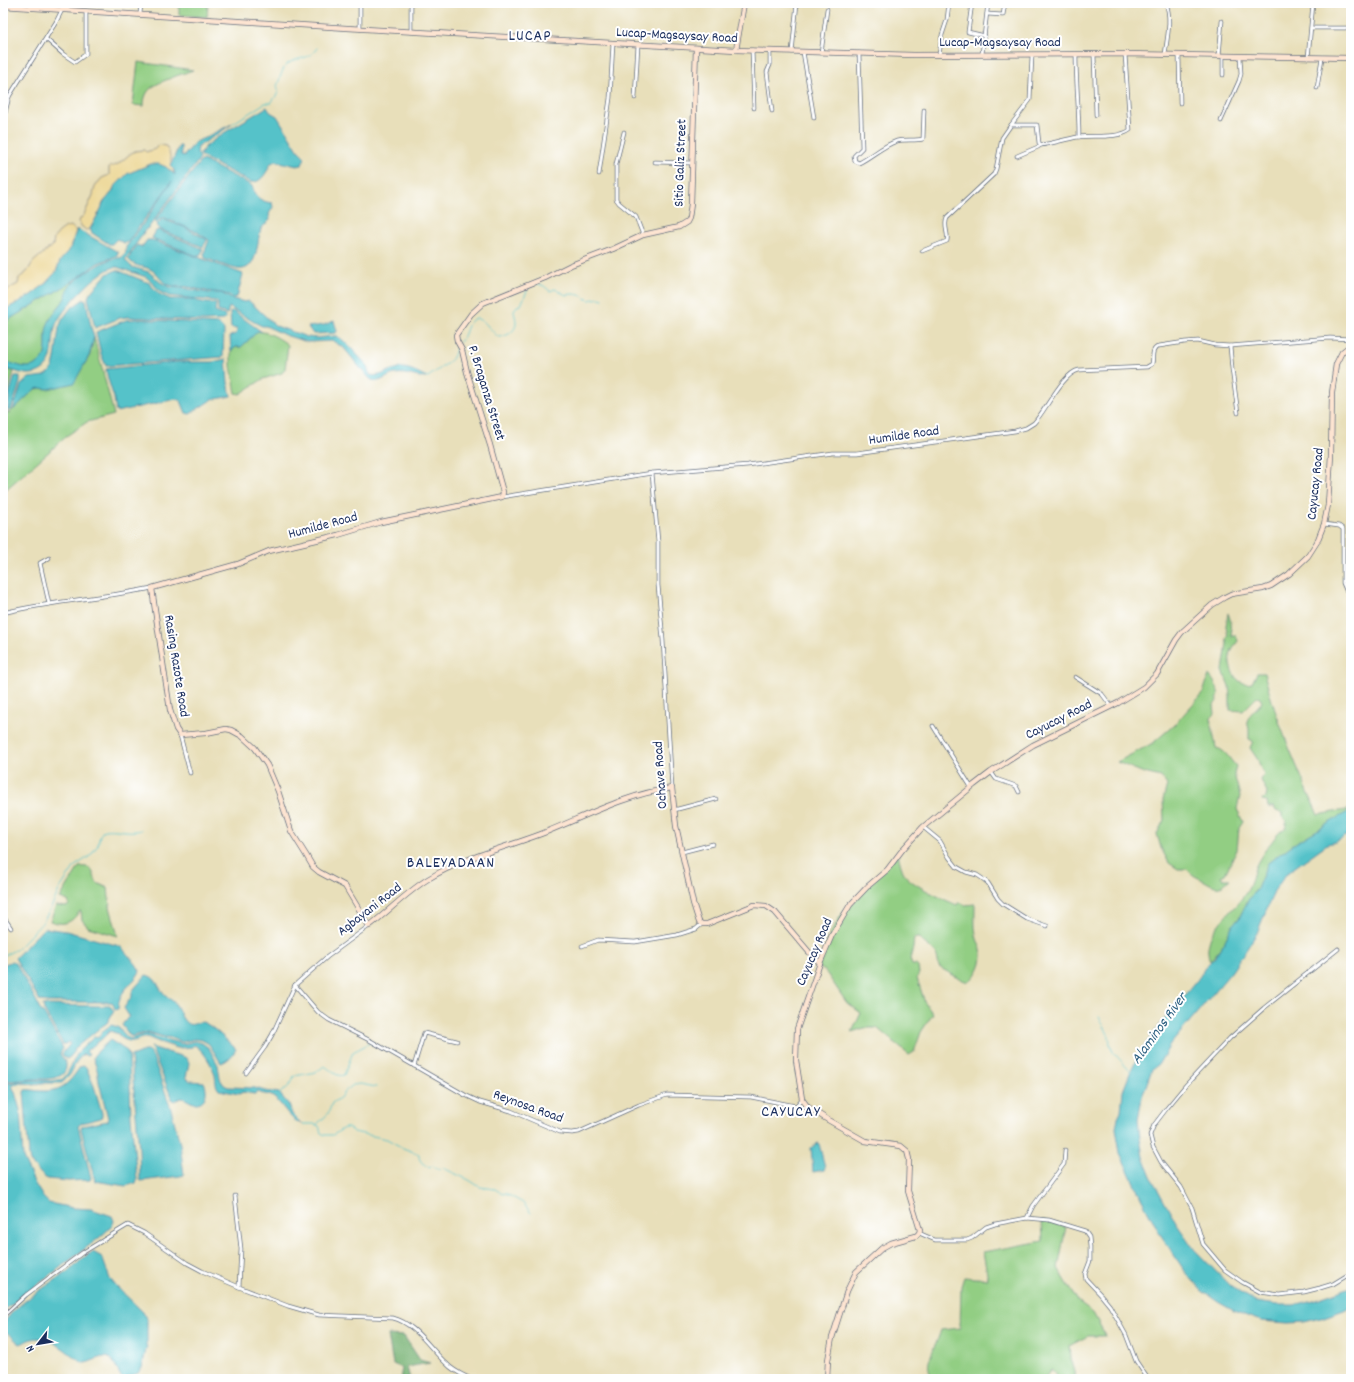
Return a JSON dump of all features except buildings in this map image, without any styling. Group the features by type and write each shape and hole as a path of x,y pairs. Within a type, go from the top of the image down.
{"street":[{"path":"3,121 10,95 22,74 46,39 62,10 62,3"},
{"path":"140,14 141,3"},
{"path":"360,3 360,29"},
{"path":"411,3 411,32"},
{"path":"736,50 744,3"},
{"path":"792,52 798,3"},
{"path":"939,55 942,34 947,20 949,3"},
{"path":"972,3 968,32 985,36"},
{"path":"982,54 988,3"},
{"path":"986,14 1003,15 1005,3"},
{"path":"1165,55 1169,27 1166,3"},
{"path":"1308,58 1313,3"},
{"name":"Lucap-Magsaysay Road","path":"3,6 360,29 736,50 939,55 1125,54 1351,58"},
{"path":"822,53 827,9"},
{"path":"46,39 63,54 75,62 77,61 86,54 86,12"},
{"path":"1222,21 1221,56 1223,75"},
{"path":"1311,28 1351,28"},
{"path":"599,174 610,98 613,43"},
{"path":"635,98 638,44"},
{"name":"Sitio Galiz Street","path":"591,258 643,235 683,225 689,218 691,204 696,48"},
{"path":"752,50 754,108"},
{"path":"770,51 770,65 767,72 772,111"},
{"path":"804,52 814,118"},
{"path":"859,53 862,148 854,156 855,161 859,163 884,146 900,140 923,139 924,110"},
{"path":"1017,156 1040,145 1079,137 1109,136 1130,130 1125,54"},
{"path":"922,251 947,242 948,238 945,224 947,218 994,174 1002,138 1030,100 1032,55"},
{"path":"1076,55 1076,89 1079,114 1079,137"},
{"path":"1094,55 1096,115"},
{"path":"1179,55 1180,103"},
{"path":"1221,121 1239,81 1241,74 1240,56"},
{"path":"1317,88 1322,58"},
{"path":"1349,84 1351,77"},
{"path":"3,110 9,99"},
{"path":"1011,125 1038,125 1040,145"},
{"path":"624,132 616,164 616,199 636,217 643,235"},
{"path":"655,162 692,163"},
{"name":"P. Braganza Street","path":"502,497 503,492 499,474 459,344 455,337 456,334 471,314 483,303 591,258"},
{"path":"1238,413 1230,346 1330,338 1351,339"},
{"name":"Humilde Road","path":"3,613 49,604 112,596 152,588 238,564 269,551 338,535 381,522 502,497 652,473 761,463 833,453 856,454 1015,431 1030,426 1037,420 1065,380 1074,371 1147,367 1153,362 1153,352 1156,348 1185,342 1198,341 1215,345 1230,346"},
{"name":"Cayucay Road","path":"920,1233 920,1225 908,1191 909,1159 904,1148 892,1144 866,1141 838,1127 808,1107 802,1099 796,1060 797,1029 820,963 832,935 850,905 868,886 887,870 923,827 971,787 991,772 1033,745 1111,706 1139,690 1153,679 1182,632 1212,605 1231,594 1267,587 1289,574 1304,560 1318,542 1324,524 1329,491 1334,371 1338,358 1342,352 1351,345"},
{"name":"Ochave Road","path":"652,473 658,542 658,598 663,640 674,810 696,916 702,924"},
{"path":"1324,524 1340,526 1343,529 1343,583 1344,587 1351,595"},
{"path":"49,558 40,563 49,604"},
{"name":"Rasing Razote Road","path":"152,588 170,710 176,729 180,735 206,733 226,729 231,730 242,736 255,748 267,765 278,791 291,831 306,856 319,872 345,886 369,926"},
{"path":"1075,678 1102,694 1111,706"},
{"path":"933,726 971,787"},
{"path":"180,735 190,773"},
{"path":"991,772 996,778 1016,786 1019,792"},
{"name":"Agbayani Road","path":"246,1073 265,1047 295,985 304,975 428,879 456,865 541,834 619,802 649,792 672,788"},
{"path":"674,810 716,799"},
{"path":"923,827 940,841 949,857 957,867 966,872 977,875 982,879 992,888 1000,902 1027,919 1047,926"},
{"path":"682,852 713,844"},
{"path":"582,946 598,940 635,942 677,935 696,929 702,924 710,923 754,905 766,906 773,909 820,963"},
{"path":"3,916 11,928"},
{"path":"1338,948 1264,1008 1230,1038 1167,1108 1154,1125 1150,1135 1153,1147 1161,1162 1181,1187 1192,1208 1203,1244 1225,1270 1237,1279 1260,1292 1280,1295 1320,1288 1332,1284 1351,1273"},
{"name":"Reynosa Road","path":"295,985 318,1012 329,1020 371,1041 472,1099 511,1111 566,1133 579,1132 638,1105 667,1095 751,1097 801,1108 808,1107"},
{"path":"414,1066 424,1033 457,1040"},
{"path":"796,1106 802,1099"},
{"path":"1027,1218 1033,1206 1064,1164 1065,1150"},
{"path":"235,1196 241,1249 239,1287"},
{"path":"828,1379 828,1360 832,1338 847,1291 856,1272 882,1248 891,1243 916,1236 920,1233 935,1240 967,1240 986,1227 1027,1218 1049,1220 1080,1230 1088,1235 1090,1258 1085,1274 1086,1279 1110,1306 1126,1335 1136,1361 1148,1379"},
{"path":"3,1316 26,1295 82,1253 128,1225 144,1233 187,1263 239,1287 308,1312 398,1319 409,1326 431,1346 448,1366 471,1379"}],"green space":[{"path":"179,3 208,3 207,17 179,15"},
{"path":"138,62 193,70 153,86 146,95 144,106 133,105"},
{"path":"76,281 70,288 67,296 54,313 49,323 46,331 45,356 42,361 37,365 30,367 3,362 3,323 70,283"},
{"path":"258,331 274,336 288,345 285,369 282,373 263,379 240,394 236,393 231,366 231,351 236,347 241,347"},
{"path":"94,337 114,415 87,422 68,435 3,492 3,369 14,371 4,408 5,412 9,413 35,389 48,389 74,382 90,355"},
{"path":"1228,613 1231,622 1230,626 1232,636 1236,636 1238,641 1232,649 1230,655 1230,665 1232,671 1237,679 1246,683 1252,683 1257,673 1264,673 1281,727 1318,815 1351,810 1292,845 1268,863 1257,889 1249,899 1238,920 1233,924 1222,947 1210,961 1208,948 1214,930 1241,900 1250,885 1259,859 1278,834 1286,827 1286,821 1282,817 1282,813 1276,811 1274,807 1268,807 1267,802 1263,801 1262,799 1266,798 1267,792 1261,780 1264,775 1258,760 1250,748 1253,741 1249,739 1247,721 1250,715 1262,702 1260,698 1257,697 1243,711 1230,710 1229,686 1223,671 1227,643 1226,638 1228,636 1226,626"},
{"path":"1209,675 1218,690 1218,698 1214,705 1215,714 1211,718 1216,748 1225,753 1236,766 1234,774 1240,796 1237,809 1243,822 1239,828 1237,850 1225,874 1221,876 1223,879 1230,879 1220,886 1214,886 1196,877 1187,869 1178,869 1169,863 1161,848 1157,834 1164,820 1163,800 1167,785 1161,777 1144,773 1117,762 1153,743 1174,725 1203,693"},
{"path":"898,854 905,875 914,883 957,905 959,902 965,905 975,904 975,931 982,953 978,969 974,977 968,982 939,967 937,956 934,952 919,938 914,938 910,959 912,965 916,965 918,967 919,973 917,978 925,1003 933,1014 921,1032 914,1052 909,1055 877,1028 864,1028 852,1032 861,1013 847,1003 825,971 818,967 830,934 841,915"},
{"path":"79,867 87,867 92,870 97,883 108,888 110,907 118,936 88,927 82,920 81,911 71,921 60,923 50,921 56,906 67,907 69,904 68,901 60,898"},
{"path":"1042,1220 1066,1227 1058,1268 1079,1303 1093,1313 1106,1336 1088,1336 1069,1346 1070,1358 1076,1379 1058,1379 1056,1373 1051,1370 1044,1379 933,1379 928,1367 941,1330 960,1328 961,1286 964,1277 988,1279 983,1252 1043,1241"},
{"path":"388,1335 404,1336 420,1360 430,1363 407,1367 410,1379 400,1379 402,1368 393,1364"}],"sand":[{"path":"159,145 166,146 174,174 166,167 151,164 127,174 114,187 113,191 103,203 90,229 86,230 82,227 79,222 80,219 84,215 93,195 95,186 102,178 109,175 109,167 117,165 135,151 144,150 146,152 155,149"},
{"path":"71,226 76,231 69,251 60,261 56,272 44,285 31,295 3,311 3,294 8,289 18,284 19,278 27,272 33,262 53,245 54,238 59,232 66,227"}],"water":[{"path":"267,107 270,112 277,116 298,150 305,157 302,165 297,166 276,161 271,163 260,179 250,182 201,156 200,154 206,146 222,134"},
{"path":"232,124 198,147 197,153 200,157 198,161 149,227 144,231 125,260 132,267 149,272 160,282 169,287 209,293 221,293 232,299 245,302 249,301 276,326 307,337 316,338 335,336 340,338 366,364 370,375 374,376 396,369 406,368 426,377 400,374 392,375 380,380 372,380 344,348 333,341 307,342 285,335 266,326 262,326 229,307 227,314 218,311 218,303 216,301 169,296 160,292 146,277 117,267 102,273 93,280 61,315 55,329 51,358 43,369 36,373 27,374 3,369 3,362 23,367 31,367 40,361 45,353 48,323 66,297 69,287 79,278 101,264 109,260 121,258 126,252 126,247 172,181 128,242 124,243 117,239 112,244 109,244 92,233 90,229 103,203 113,191 114,187 127,174 151,164 159,164 166,167 175,175 174,170 171,167 179,146 181,146 181,155 184,156 195,142"},
{"path":"203,160 251,185 258,198 272,203 273,207 269,214 270,220 261,229 253,261 244,269 233,268 205,258 204,253 209,240 197,232 165,218 161,218 156,223 155,221"},
{"path":"162,219 184,227 207,240 203,247 159,229 157,224"},
{"path":"77,229 118,253 116,256 98,263 70,283 3,323 3,311 31,295 44,285 56,272 60,261 69,251"},
{"path":"158,230 203,249 200,256 152,238"},
{"path":"147,240 152,240 243,274 237,297 233,298 226,294 169,285 150,269 134,264 128,259 137,245 142,247"},
{"path":"117,270 149,283 159,294 170,299 188,299 207,303 216,303 215,312 224,315 226,318 224,320 204,321 128,317 120,318 95,328 88,298 90,293 107,274"},
{"path":"84,299 86,300 94,337 89,356 74,383 48,389 35,389 13,410 21,385 29,378 44,376 49,373 53,367 59,328 62,320 70,309"},
{"path":"233,311 262,332 258,331 241,347 236,347 231,351 230,336 237,332 237,329 231,328 230,312"},
{"path":"136,319 218,324 224,330 223,357 106,366 101,354 96,332 126,320"},
{"path":"334,321 337,331 336,333 313,334 308,327 324,325"},
{"path":"226,359 228,383 231,396 211,400 190,414 186,413 181,401 176,399 116,412 114,398 106,369 177,362 212,362"},
{"path":"15,376 20,376 20,382 11,410 7,411 10,392"},
{"name":"Alaminos River","path":"1351,810 1351,833 1336,842 1327,844 1287,873 1274,891 1257,933 1232,971 1170,1045 1158,1065 1152,1069 1142,1097 1138,1119 1143,1156 1151,1177 1176,1223 1194,1249 1231,1287 1257,1302 1277,1305 1294,1305 1314,1300 1351,1287 1351,1306 1344,1310 1304,1322 1288,1323 1261,1321 1236,1312 1218,1302 1201,1290 1184,1270 1160,1234 1141,1198 1120,1153 1116,1128 1121,1111 1123,1091 1132,1068 1141,1051 1222,947 1233,924 1238,920 1249,899 1257,889 1268,863 1292,845"},
{"path":"44,928 66,931 121,947 136,964 140,971 121,996 118,1009 115,1010 113,1003 111,1002 40,1001 15,958"},
{"path":"12,961 17,965 40,1010 43,1012 63,1048 60,1054 66,1064 65,1070 63,1074 54,1078 10,1081 7,1080 3,1074 3,965"},
{"path":"146,975 154,979 163,992 177,1007 186,1022 191,1024 202,1022 209,1025 234,1047 236,1049 230,1058 221,1063 209,1044 202,1040 195,1039 182,1042 174,1038 164,1037 148,1032 130,1036 122,1025 129,1016 124,1008 132,996 133,990"},
{"path":"43,1005 110,1006 114,1011 107,1023 74,1049 75,1051 66,1059 62,1054 70,1044 69,1042 63,1044 44,1010"},
{"path":"111,1025 118,1027 130,1039 146,1034 183,1044 195,1041 202,1043 209,1048 218,1065 220,1079 224,1085 228,1087 255,1088 279,1093 289,1105 292,1114 302,1124 290,1116 277,1100 269,1095 258,1092 254,1094 243,1092 239,1094 219,1090 216,1085 214,1071 210,1062 204,1053 194,1045 192,1047 178,1048 147,1037 130,1041 123,1039 119,1036 119,1034 110,1031 86,1051 89,1055 87,1056 83,1054 77,1061 70,1075 62,1083 40,1083 34,1085 20,1083 12,1086 20,1110 23,1158 43,1197 49,1203 73,1208 91,1209 112,1216 114,1221 112,1226 99,1238 3,1311 3,1080 7,1083 33,1080 52,1081 63,1079 78,1052 94,1037 99,1036"},
{"path":"110,1040 127,1051 129,1056 131,1117 137,1180 136,1183 126,1186 95,1181 81,1129 82,1126 108,1121 97,1069 93,1058 94,1055"},
{"path":"151,1047 187,1058 189,1063 186,1077 190,1081 204,1082 206,1093 202,1101 194,1103 183,1098 175,1101 172,1099"},
{"path":"144,1051 149,1051 153,1057 171,1109 180,1144 184,1175 141,1181 140,1179 131,1056"},
{"path":"80,1067 86,1067 94,1086 102,1113 101,1118 82,1123 78,1126 91,1178 90,1180 68,1181 48,1179 44,1177 30,1162 24,1092 25,1090 48,1091 60,1088 72,1078"},
{"path":"817,1143 819,1144 825,1167 824,1170 813,1172 811,1148"},
{"path":"93,1252 102,1257 110,1279 143,1312 147,1321 147,1345 142,1368 138,1373 123,1379 114,1362 108,1358 102,1357 83,1363 53,1342 46,1339 30,1339 20,1344 3,1329 5,1322 11,1313 20,1305 69,1271 83,1258"}],"waterway":[{"path":"232,124 265,103 271,103 278,93 277,86 285,67 293,61 311,55 317,48"},
{"path":"536,283 544,286 550,291 555,289 566,295 578,294 589,300 599,298 603,299"},
{"path":"460,342 463,339 468,325 476,318 484,322 498,337 504,336 513,331 516,325 514,310 517,306 521,305 529,286"},
{"path":"425,376 428,377 451,361 457,346"},
{"path":"3,956 17,949 42,923 59,890 75,866 90,856 98,845 100,835 104,830 141,830"},
{"name":"Alaminos River","path":"1099,1017 1109,1036 1113,1052 1131,1072"},
{"path":"279,1094 288,1087 294,1076 317,1072 324,1066 338,1075 344,1075 353,1052 370,1043"},
{"path":"316,1125 328,1114 332,1103 341,1097 344,1092 353,1085 360,1084 376,1087"},
{"path":"302,1124 314,1124 319,1126 321,1133 325,1135 333,1135 344,1128 348,1128 354,1132 387,1139 403,1148 419,1154 420,1161 430,1168 432,1166 440,1169 443,1168 469,1180 480,1187 495,1189 503,1194 505,1193 523,1203 531,1213"}],"district":[{"name":"LUCAP","path":"530,36"},
{"name":"BALEYADAAN","path":"451,863"},
{"name":"CAYUCAY","path":"791,1112"}]}
